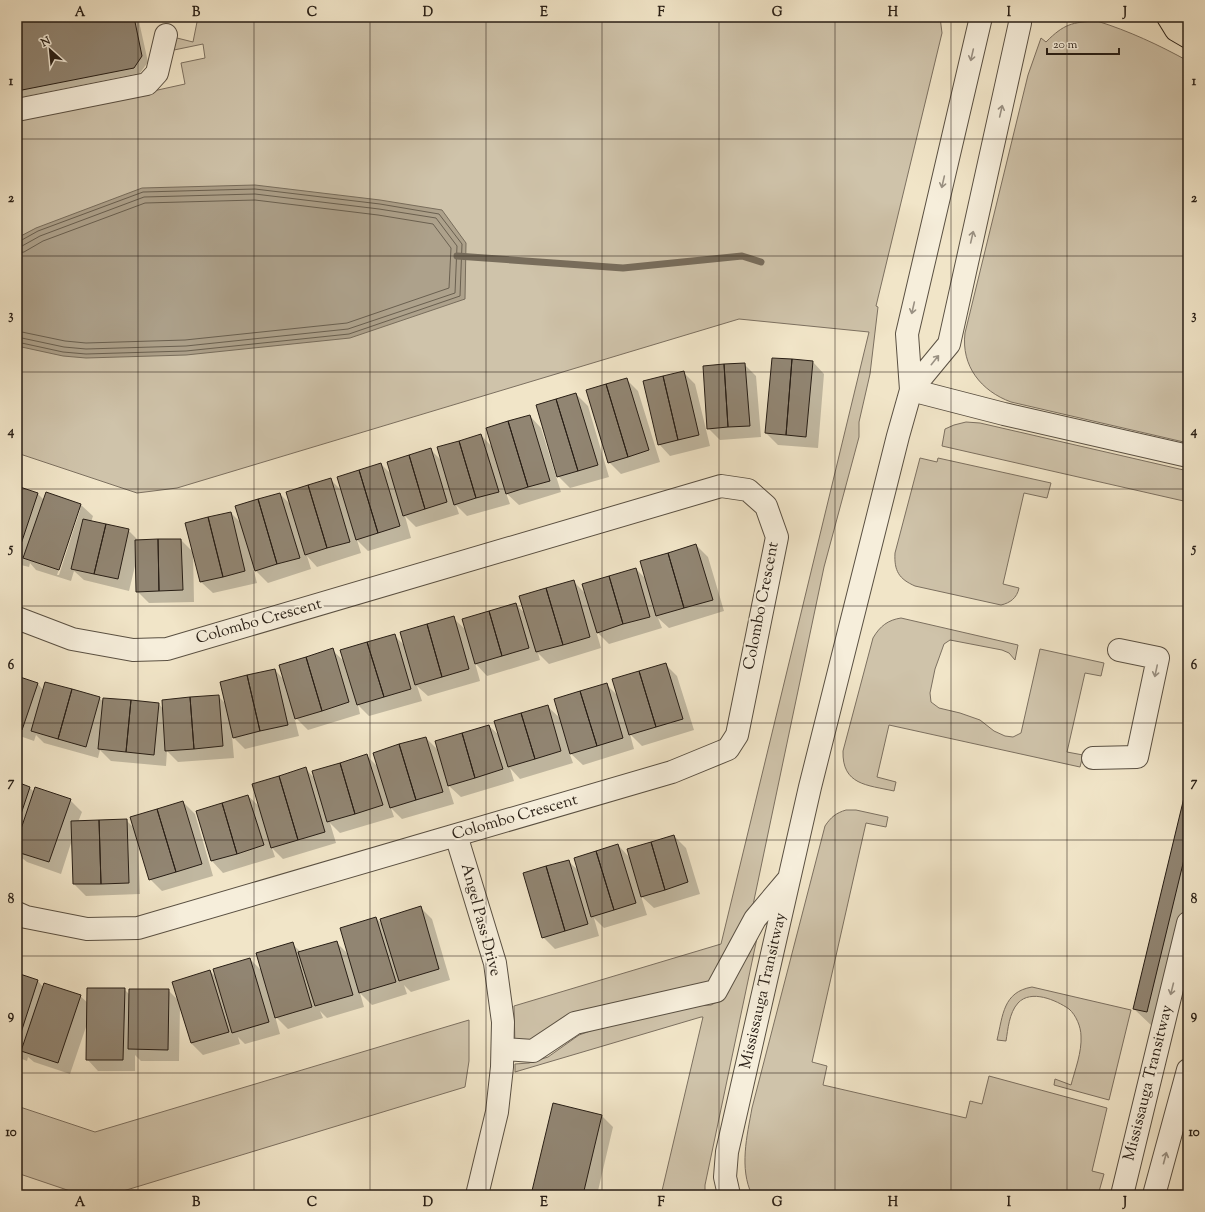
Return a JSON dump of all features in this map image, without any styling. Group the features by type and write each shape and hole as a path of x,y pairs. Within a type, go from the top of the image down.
{"highway":[{"path":"1168,17 1176,30 1188,37"}],"street":[{"path":"911,390 907,334 981,17"},
{"path":"911,390 949,344 1020,24 1020,17"},
{"path":"17,110 147,84 157,73 166,35"},
{"path":"911,390 1004,414 1188,456"},
{"name":"Mississauga Transitway","path":"729,1195 725,1177 727,1152 810,787 892,458 911,390"},
{"name":"Colombo Crescent","path":"17,618 72,639 133,650 167,649 721,486 748,490 766,506 777,538 737,734 728,749 672,772 138,928 87,929 17,913"},
{"path":"1093,758 1137,757 1158,658 1119,650"},
{"name":"Angel Pass Drive","path":"456,835 495,963 503,1022 502,1067 496,1112 477,1195"},
{"path":"503,1049 533,1052 575,1023 716,990 755,919 790,878"},
{"name":"Mississauga Transitway","path":"1122,1195 1188,923"},
{"name":"Mississauga Transitway","path":"1154,1195 1188,1070"}],"shaded area":[{"path":"198,17 940,17 942,33 876,306 878,307 870,374 859,422 859,437 824,567 749,924 720,981 515,1047 514,1006 721,944 869,332 739,319 177,488 137,493 17,453 17,121 185,84 181,63 205,58 203,44 174,50 172,47 174,40 177,38 193,42"},
{"path":"1097,21 1144,39 1188,61 1188,443 1011,402 1000,397 982,384 975,376 966,356 965,333 1028,75 1041,38 1046,42 1058,31 1069,25 1081,22"},
{"path":"966,422 980,423 1188,471 1188,502 942,446 945,429"},
{"path":"920,458 937,462 938,458 1051,483 1047,498 1024,493 1003,584 1019,588 1017,595 1007,603 1001,605 915,586 899,574 895,565 895,553"},
{"path":"901,618 1018,645 1015,660 1009,653 1002,650 950,640 944,644 935,669 930,693 931,702 939,708 980,720 994,731 1005,736 1013,737 1021,733 1040,649 1104,663 1101,676 1085,673 1067,752 1083,755 1080,767 889,725 877,777 896,782 894,791 858,782 847,771 843,751 873,638 878,630 885,624 892,620"},
{"path":"856,810 888,817 886,827 866,823 812,1062 827,1066 823,1085 966,1118 970,1101 982,1104 989,1076 1107,1108 1092,1171 1104,1174 1098,1195 752,1195 746,1174 745,1152 752,1108 825,826 829,820 839,812"},
{"path":"757,938 705,1185 705,1195 661,1195 703,1017 515,1072 515,1064 529,1063 548,1057 579,1035 596,1029 690,1006 711,1005 717,1002 728,991"},
{"path":"1032,987 1131,1010 1109,1100 1054,1085 1055,1079 1071,1085 1078,1061 1081,1042 1081,1033 1078,1021 1074,1014 1069,1009 1057,1002 1044,997 1036,996 1023,999 1018,1003 1013,1011 1009,1021 1006,1041 997,1040 1003,1014 1010,999 1022,990"},
{"path":"469,1020 469,1061 465,1087 110,1195 82,1195 17,1173 17,1106 95,1132"}],"water":[{"path":"255,185 380,200 442,210 466,243 465,299 350,338 186,355 86,358 63,356 17,346 17,238 36,228 142,188"}],"building":[{"path":"33,17 134,17 142,56 134,68 17,91 17,20"},
{"path":"772,358 792,359 786,435 765,433"},
{"path":"792,359 813,361 806,437 786,435"},
{"path":"745,363 750,426 728,427 724,364"},
{"path":"724,364 728,427 707,429 703,366"},
{"path":"684,371 699,435 678,440 663,376"},
{"path":"663,376 678,440 658,445 643,381"},
{"path":"627,378 649,450 628,457 606,384"},
{"path":"606,384 628,457 608,463 586,390"},
{"path":"576,393 598,465 578,471 556,399"},
{"path":"556,399 578,471 557,477 536,405"},
{"path":"530,415 550,481 528,487 508,421"},
{"path":"508,421 528,487 506,494 486,428"},
{"path":"481,434 499,492 476,498 459,441"},
{"path":"459,441 476,498 454,505 437,447"},
{"path":"431,448 447,502 425,509 409,455"},
{"path":"409,455 425,509 403,516 387,462"},
{"path":"381,463 400,526 378,533 359,470"},
{"path":"359,470 378,533 356,540 337,477"},
{"path":"331,478 350,542 327,548 308,485"},
{"path":"308,485 327,548 305,555 286,492"},
{"path":"17,486 38,493 17,556"},
{"path":"46,492 81,504 59,570 23,558"},
{"path":"280,493 300,558 277,564 258,499"},
{"path":"258,499 277,564 255,571 235,506"},
{"path":"231,512 245,571 223,577 208,517"},
{"path":"208,517 223,577 200,582 185,523"},
{"path":"83,519 106,524 94,574 71,569"},
{"path":"106,524 129,529 118,579 94,574"},
{"path":"158,539 181,539 183,590 159,591"},
{"path":"158,539 159,591 136,592 135,540"},
{"path":"696,544 713,600 684,608 668,553"},
{"path":"668,553 684,608 656,616 640,561"},
{"path":"636,568 650,617 623,624 609,576"},
{"path":"609,576 623,624 597,633 582,584"},
{"path":"574,580 590,637 563,645 546,588"},
{"path":"546,588 563,645 536,652 519,596"},
{"path":"516,603 529,648 502,656 489,611"},
{"path":"489,611 502,656 475,664 462,619"},
{"path":"454,616 469,669 442,677 427,624"},
{"path":"427,624 442,677 415,685 400,632"},
{"path":"395,634 411,689 384,697 367,642"},
{"path":"367,642 384,697 357,705 340,650"},
{"path":"333,648 349,702 322,711 306,657"},
{"path":"306,657 322,711 295,719 279,665"},
{"path":"666,663 683,719 656,727 639,671"},
{"path":"275,669 288,725 260,731 247,675"},
{"path":"639,671 656,727 629,735 612,679"},
{"path":"247,675 260,731 233,738 220,682"},
{"path":"17,676 38,683 22,730 17,728"},
{"path":"45,682 72,689 58,739 31,731"},
{"path":"607,683 623,738 597,746 580,691"},
{"path":"72,689 100,697 86,747 58,739"},
{"path":"580,691 597,746 570,754 554,699"},
{"path":"219,695 223,746 194,749 190,697"},
{"path":"190,697 194,749 165,751 162,700"},
{"path":"103,698 131,700 126,752 98,749"},
{"path":"131,700 159,703 154,755 126,752"},
{"path":"548,705 561,751 535,759 521,713"},
{"path":"521,713 535,759 508,767 494,721"},
{"path":"489,725 503,769 475,778 462,733"},
{"path":"462,733 475,778 448,786 435,741"},
{"path":"426,737 443,792 416,800 399,744"},
{"path":"399,744 416,800 390,808 373,753"},
{"path":"367,754 383,805 355,814 340,763"},
{"path":"340,763 355,814 327,822 312,771"},
{"path":"306,767 325,832 298,840 279,776"},
{"path":"279,776 298,840 271,848 252,784"},
{"path":"1188,781 1188,843 1147,1012 1133,1009"},
{"path":"17,782 30,787 17,826"},
{"path":"35,787 71,799 49,862 17,852 17,841"},
{"path":"248,795 264,845 237,854 222,803"},
{"path":"183,801 202,864 176,872 157,809"},
{"path":"222,803 237,854 211,861 196,811"},
{"path":"157,809 176,872 149,880 130,817"},
{"path":"127,819 129,883 101,884 99,820"},
{"path":"99,820 101,884 73,884 71,821"},
{"path":"674,835 688,882 665,890 651,842"},
{"path":"651,842 665,890 641,897 627,849"},
{"path":"618,844 636,903 614,910 596,851"},
{"path":"596,851 614,910 591,917 574,858"},
{"path":"569,860 588,924 565,931 546,866"},
{"path":"546,866 565,931 542,938 523,873"},
{"path":"421,906 439,969 399,981 380,919"},
{"path":"376,917 396,982 359,993 340,928"},
{"path":"337,941 353,995 315,1006 298,952"},
{"path":"293,942 312,1007 275,1018 256,953"},
{"path":"250,958 269,1022 232,1033 213,969"},
{"path":"210,970 229,1032 191,1043 172,982"},
{"path":"17,973 38,980 17,1045"},
{"path":"44,983 81,995 58,1063 21,1051"},
{"path":"87,988 125,988 123,1060 86,1060"},
{"path":"129,989 169,989 168,1050 128,1049"},
{"path":"553,1103 602,1115 583,1195 531,1195"},
{"path":"306,1192 347,1195 305,1195"}],"waterway":[{"path":"457,256 623,268 742,256 761,262"}]}
